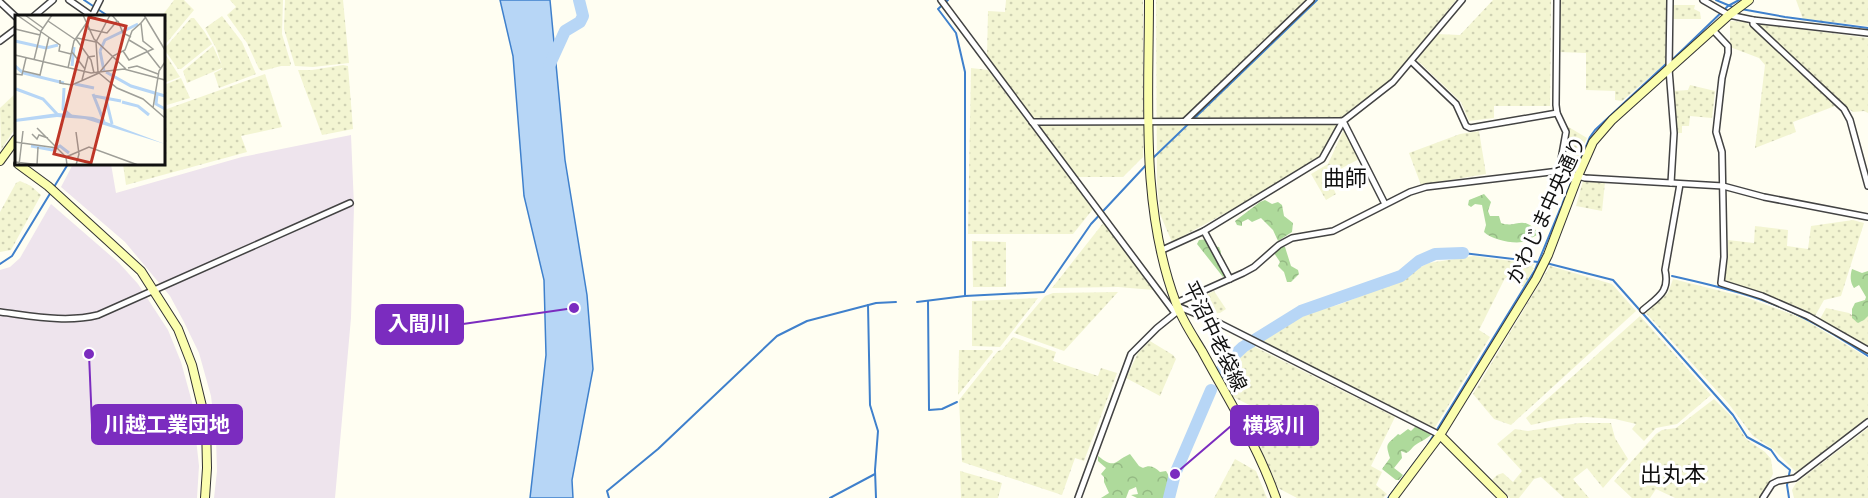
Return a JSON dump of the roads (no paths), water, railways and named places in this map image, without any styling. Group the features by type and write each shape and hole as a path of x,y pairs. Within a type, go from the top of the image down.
{"street":[{"path":"35,15 53,0"},
{"path":"69,0 91,15"},
{"path":"941,0 1032,122 1177,308 1221,324 1440,435 1503,498"},
{"name":"平沼中老袋線","path":"1149,0 1149,121 1153,214 1160,251 1177,308 1255,448 1276,498"},
{"path":"1185,121 1311,0"},
{"path":"1160,251 1204,231 1322,159 1343,121 1393,82 1462,0"},
{"path":"1557,0 1557,113 1566,132 1558,171"},
{"path":"1670,0 1669,69 1674,133 1671,183"},
{"path":"1703,0 1729,15 1752,20 1868,33"},
{"name":"かわじま中央通り","path":"1392,498 1440,435 1536,279 1548,255 1593,142 1669,69 1749,0"},
{"path":"92,15 99,1"},
{"path":"0,2 15,16"},
{"path":"1752,20 1753,24 1844,110 1850,120 1868,186"},
{"path":"1713,29 1728,46 1716,132 1722,152 1724,257 1721,283 1762,296 1808,315 1868,350"},
{"path":"0,41 15,30"},
{"path":"1411,61 1456,104 1466,126 1470,128 1557,113"},
{"path":"1032,122 1343,121"},
{"path":"1343,121 1385,204"},
{"path":"0,161 15,141"},
{"path":"6,154 15,161"},
{"path":"19,165 115,245 141,271 178,329 192,365 202,403 207,446 205,498"},
{"path":"1078,498 1131,354 1177,308 1254,267 1279,245 1292,238 1333,231 1410,192 1426,187 1558,171 1578,176 1722,186 1764,197 1868,217"},
{"path":"1643,310 1665,292 1667,284 1665,270 1680,184"},
{"path":"0,319 1,312 61,319 98,315 350,203"},
{"path":"1204,231 1230,279"},
{"path":"1763,498 1772,484 1795,478 1868,422"}],"water":[{"path":"500,0 550,0 565,160 587,295 593,369 572,480 573,498 530,498 546,355 544,280 524,196 513,56"}],"waterway":[{"path":"84,0 106,15"},
{"path":"549,66 565,31 580,22 583,16 579,0"},
{"path":"948,0 938,9 956,33 965,72 965,295"},
{"path":"1153,158 1317,0"},
{"path":"1716,0 1735,8"},
{"path":"1672,60 1728,6 1739,0"},
{"path":"1741,9 1868,28"},
{"path":"1388,498 1427,446 1535,270 1590,137 1667,63"},
{"path":"917,302 965,296 1044,292 1091,224 1147,164"},
{"path":"54,187 67,165"},
{"path":"0,264 12,256 51,192"},
{"path":"1463,253 1538,262"},
{"path":"1219,374 1227,362 1243,347 1301,311 1401,276 1419,261 1435,254 1463,253"},
{"path":"1546,263 1613,280 1733,415 1747,437 1771,450 1778,460 1790,470 1787,485 1789,498"},
{"path":"1672,276 1723,288 1772,304 1820,327 1868,356"},
{"path":"928,301 929,410 942,409 957,402"},
{"path":"609,498 607,491 658,449 777,336 807,321 876,303 896,302"},
{"path":"868,305 870,405 878,431 875,470 876,498"},
{"path":"1169,498 1175,474 1211,390"},
{"path":"830,498 875,474"}],"place":[{"name":"入間川","path":"574,308"},
{"name":"川越工業団地","path":"89,354"},
{"name":"横塚川","path":"1175,474"}],"district":[{"name":"曲師","path":"1345,178"},
{"name":"出丸本","path":"1673,474"}]}
